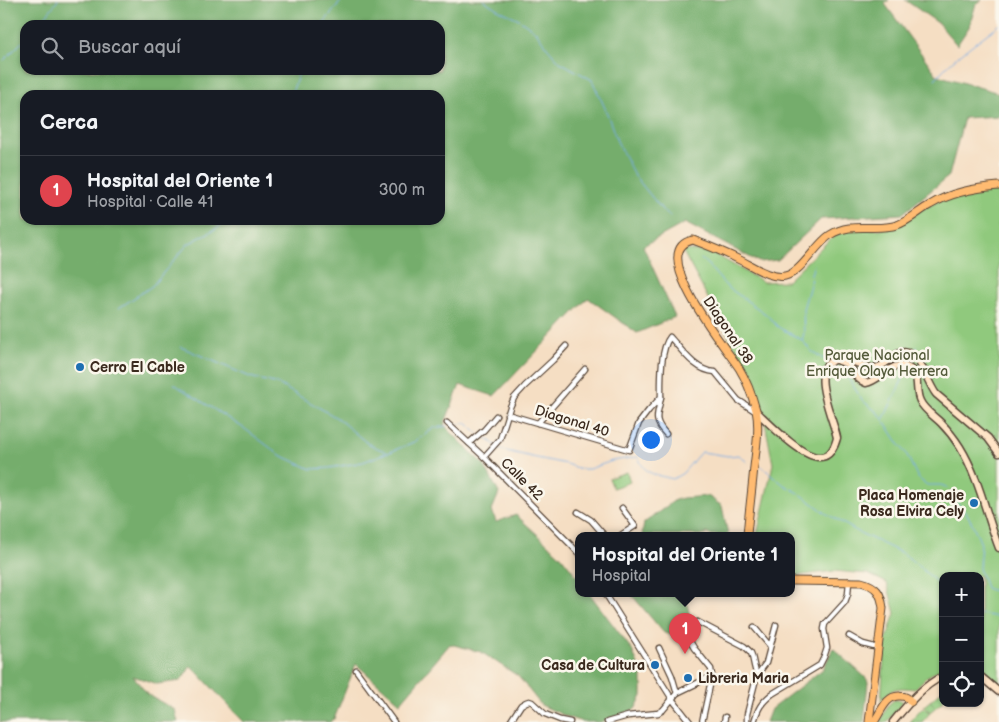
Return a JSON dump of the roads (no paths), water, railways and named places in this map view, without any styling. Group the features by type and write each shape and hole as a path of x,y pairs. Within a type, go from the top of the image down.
{"main road":[{"name":"Diagonal 38","path":"747,532 758,430 756,411 751,393 740,369 708,326 688,293 679,267 678,256 681,248 685,243 693,240 743,261 758,270 773,275 785,276 796,270 830,236 848,227 898,225 954,193 999,186"},
{"path":"795,581 861,582 869,584 882,598 883,608 869,722"},
{"path":"874,722 891,698 904,696 911,702"}],"street":[{"path":"666,434 660,427 656,416 661,397 663,350 670,336 682,352 693,362 708,372 715,372 738,400 756,411 782,435 812,456 825,456 832,450 837,438 823,388 822,376 825,368 831,362 847,359 876,368 882,366 899,353 906,352 914,356 936,394 988,438 999,453"},
{"path":"484,457 500,439 514,398 566,346"},
{"path":"836,360 848,365 858,379 866,383 875,381 887,371 898,366 908,367 913,371 918,383 918,396 921,403 946,428 959,445 976,478 999,548"},
{"path":"538,423 585,368"},
{"name":"Diagonal 40","path":"507,414 629,450 639,423 661,397"},
{"path":"469,443 496,416"},
{"name":"Calle 42","path":"447,423 484,457 575,549"},
{"path":"622,508 635,526 626,532"},
{"path":"578,512 590,520 601,532"},
{"path":"754,722 759,707 765,700 820,664 823,660 827,648 825,624 845,602 849,581"},
{"path":"608,597 672,699 690,722"},
{"path":"698,622 749,650 757,675"},
{"path":"747,722 747,714 757,675 766,663 776,625"},
{"path":"754,627 770,646"},
{"path":"849,636 863,644 878,648"},
{"path":"688,638 706,662 712,676 702,722"},
{"path":"659,648 672,676 677,693"},
{"path":"356,670 394,722"},
{"path":"660,678 672,676"},
{"path":"606,722 628,716 661,712 677,693 712,676"},
{"path":"892,722 928,685 939,678"},
{"path":"984,679 999,692"},
{"path":"510,722 521,705 526,702 532,702 540,710 555,718 570,722"}],"waterway":[{"path":"43,20 58,0"},
{"path":"326,20 342,0"},
{"path":"483,0 526,24 536,32 560,62 592,80 617,141 634,175 664,212 670,216"},
{"path":"935,79 957,57 999,25"},
{"path":"4,60 20,44"},
{"path":"293,90 298,75"},
{"path":"119,308 152,286 188,244 220,225"},
{"path":"701,259 726,286 767,315 778,327 802,340 811,351 825,360"},
{"path":"802,340 804,333 803,309 814,265"},
{"path":"181,347 250,377 278,384 337,418 367,443 388,453 416,441 434,428 447,426"},
{"path":"915,354 917,347"},
{"path":"910,365 913,357"},
{"path":"834,366 843,372 863,401 883,419 906,453 918,478 927,485 941,485 949,488 955,494 960,508 966,512 981,544 979,568 986,588 999,593"},
{"path":"884,418 907,370"},
{"path":"174,384 245,429 280,455 311,469 363,462 386,453"},
{"path":"453,425 466,423 478,433"},
{"path":"482,435 502,450 566,464 580,469 589,469 612,461 638,457 644,468 651,473 673,479 683,473 702,452 728,456 739,455 747,462"},
{"path":"761,466 784,485 799,493 827,514 860,533 904,554 939,584"},
{"path":"984,615 999,617"}],"place":[{"name":"Cerro El Cable","path":"80,367"},
{"name":"Placa Homenaje Rosa Elvira Cely","path":"974,503"},
{"name":"Hospital del Oriente 1","path":"685,654"},
{"name":"Casa de Cultura","path":"655,665"},
{"name":"Libreria Maria","path":"688,678"}],"park label":[{"name":"Parque Nacional Enrique Olaya Herrera","path":"877,364"}]}
